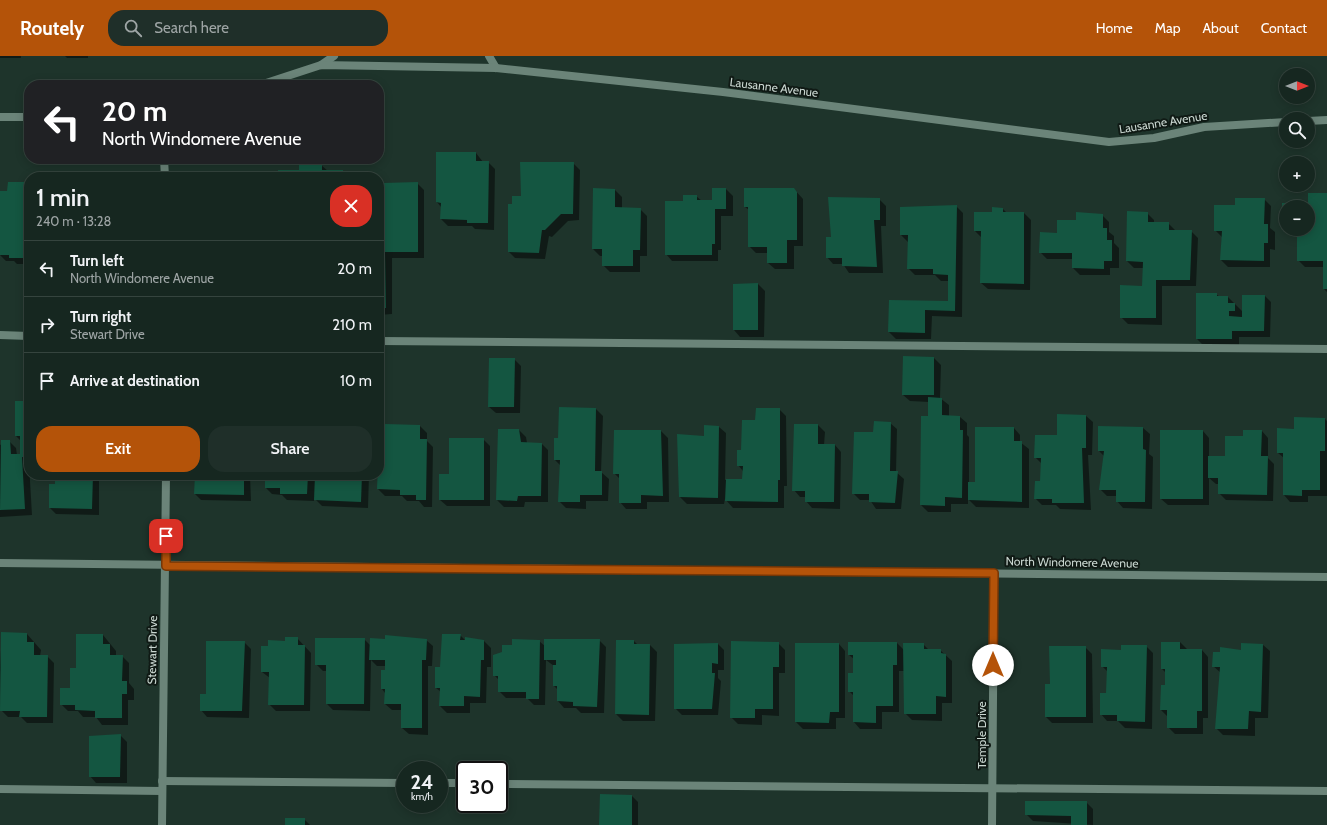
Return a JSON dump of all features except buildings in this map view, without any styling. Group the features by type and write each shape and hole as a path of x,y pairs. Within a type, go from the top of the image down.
{"street":[{"path":"321,65 334,56"},
{"path":"489,56 496,68"},
{"name":"Lausanne Avenue","path":"275,80 321,65 496,68 723,92 1109,142 1154,138 1204,127 1279,122"},
{"path":"0,117 24,117"},
{"path":"1315,121 1327,120"},
{"path":"0,336 24,336"},
{"path":"384,341 1327,349"},
{"name":"Stewart Drive","path":"162,825 166,480"},
{"name":"North Windomere Avenue","path":"0,563 166,566 1327,577"},
{"name":"Temple Drive","path":"992,825 994,573"},
{"path":"162,782 396,783"},
{"path":"508,784 1327,791"},
{"path":"0,789 162,791"}],"route":[{"path":"166,536 166,566 994,573 993,665"}]}
